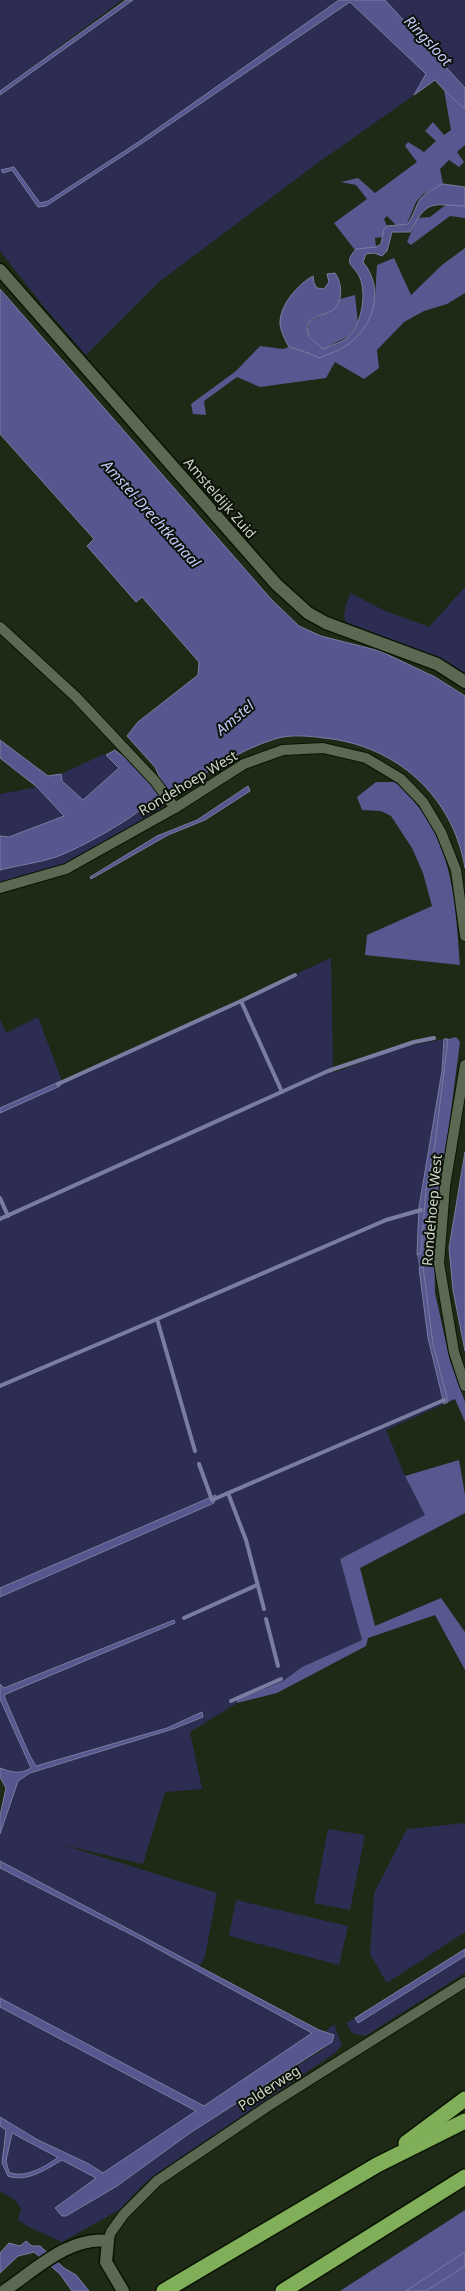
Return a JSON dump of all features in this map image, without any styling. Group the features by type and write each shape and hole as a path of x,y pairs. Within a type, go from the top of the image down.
{"highway":[{"path":"377,2165 465,2099"},
{"path":"164,2291 377,2165 465,2121"},
{"path":"283,2291 465,2177"}],"street":[{"name":"Amsteldijk Zuid","path":"0,270 293,601 308,613 326,623 437,664 465,682"},
{"path":"0,627 76,697 154,780 175,808"},
{"name":"Rondehoep West","path":"0,888 66,869 175,808 244,764 284,750 323,748 366,758 401,779 423,802 441,832 456,870 465,936"},
{"name":"Rondehoep West","path":"465,1065 445,1186 440,1263 454,1352 465,1386"},
{"name":"Polderweg","path":"123,2291 106,2262 108,2241 111,2232 124,2214 157,2181 268,2106 465,1982"},
{"path":"4,2291 55,2255 90,2241 108,2241"}],"shaded area":[{"path":"0,0 122,0 0,91"},
{"path":"133,0 339,0 137,143 138,146 351,2 426,74 414,95 315,165 159,282 86,355 45,308 0,251 0,95"},
{"path":"385,0 465,0 465,88"},
{"path":"444,90 465,109 465,145 457,152 464,162 459,167 449,160 440,169 443,184 423,194 416,202 407,224 396,225 387,216 384,219 387,226 384,229 383,237 375,238 376,247 355,250 334,223 367,199 356,185 341,182 358,178 375,193 417,162 405,146 408,142 424,152 436,141 425,131 433,122 444,135 451,130"},
{"path":"447,204 465,205 465,218 450,216 411,245 407,242 417,218 430,217"},
{"path":"465,248 465,293 447,304 424,311 404,322 377,350 379,368 364,379 335,362 326,378 260,387 237,377 204,401 206,415 193,414 191,404 236,371 260,346 283,349 289,347 316,353 342,349 375,297 377,265 394,258 411,295 442,265"},
{"path":"355,295 358,323 349,336 323,349 315,344 310,338 308,330 310,321 334,309 340,299"},
{"path":"465,587 465,675 429,654 346,622 344,617 351,593 383,610 429,627"},
{"path":"104,754 120,768 83,800 62,781 61,774"},
{"path":"376,782 395,782 414,801 439,843 447,865 452,889 460,965 365,955 367,935 432,906 423,873 412,848 391,816 381,811 362,810 357,797"},
{"path":"37,787 64,816 9,837 0,836 0,794"},
{"path":"159,797 164,806 93,851 51,869 0,882 0,870 56,857 131,817"},
{"path":"331,958 333,1073 402,1047 444,1039 442,1071 419,1207 417,1255 428,1338 444,1404 386,1430 405,1476 426,1515 340,1559 362,1640 302,1667 283,1681 237,1700 237,1703 190,1732 202,1789 165,1792 143,1864 60,1844 217,1893 205,1956 200,1966 0,1861 0,1834 18,1781 30,1773 173,1729 203,1717 202,1712 167,1728 36,1766 4,1696 175,1622 174,1620 3,1688 0,1684 0,1597 214,1503 216,1495 0,1588 0,1113 59,1086 61,1082 0,1108 0,1020 6,1033 38,1017 62,1081"},
{"path":"456,1037 460,1042 434,1227 435,1293 450,1361 465,1402 465,1422 455,1399 448,1402 433,1344 423,1268 419,1268 417,1255 421,1252 426,1189 435,1144 448,1039"},
{"path":"459,1460 465,1495 465,1513 360,1568 375,1626 441,1598 465,1632 465,1670 435,1615 368,1638 366,1646 277,1693 237,1703 237,1700 283,1681 302,1667 362,1640 340,1559 425,1515 405,1476"},
{"path":"0,1699 31,1768 23,1772 12,1772 0,1768"},
{"path":"465,1823 465,1932 387,1983 370,1954 374,1893 407,1829"},
{"path":"328,1829 365,1835 350,1910 314,1903"},
{"path":"0,1868 134,1936 313,2033 204,2106 0,1998"},
{"path":"236,1900 348,1926 339,1965 229,1936"},
{"path":"465,1956 465,1973 365,2036 352,2033 346,2023 355,2018 358,2022"},
{"path":"0,2007 197,2111 103,2173 89,2164 38,2140 0,2117"},
{"path":"334,2024 342,2045 335,2053 159,2172 145,2183 119,2210 62,2242 18,2220 21,2209 16,2201 0,2191 0,2126 6,2130 3,2147 5,2172 16,2179 46,2170 62,2160 96,2178 56,2207 62,2216 66,2216 117,2186 190,2133 321,2051 332,2042 334,2035 326,2031"},
{"path":"12,2133 58,2158 28,2173 22,2174 9,2171 6,2161"},
{"path":"465,2210 465,2252 406,2291 340,2291"},
{"path":"465,2266 465,2291 426,2291"}],"water":[{"path":"126,0 133,0 0,95 0,91"},
{"path":"339,0 385,0 465,88 465,109 435,80 414,95 426,74 350,2 46,206 38,207 12,170 3,173 1,170 14,167 40,203 48,201 137,143"},
{"path":"443,184 465,187 465,206 432,206 422,213 410,232 392,232 387,251 382,256 374,253 366,254 363,262 370,273 375,296 369,320 354,339 341,349 319,358 289,347 283,336 280,324 283,310 290,296 301,284 313,276 317,288 324,289 329,282 327,274 335,273 340,283 341,294 340,300 334,309 310,321 307,327 309,337 323,349 348,337 353,332 362,310 363,293 358,273 350,262 352,254 356,249 376,247 381,244 384,229 387,226 408,224 423,196"},
{"path":"0,289 271,599 299,626 321,636 380,651 435,677 465,696 465,868 458,842 448,818 434,797 417,779 397,763 375,751 350,743 324,738 287,736 249,749 178,791 161,795 118,825 64,854 43,861 0,870 0,836 9,837 64,816 37,787 0,758 0,740 48,776 61,774 62,781 83,800 119,768 106,755 115,750 137,768 152,785 160,778 155,767 127,736 138,722 198,675 199,662 142,597 136,602 87,546 94,539 0,434"},
{"path":"248,786 250,791 205,820 168,835 91,879 90,877 157,836 197,820"},
{"path":"444,1039 448,1039 435,1144 426,1189 421,1253 417,1255 419,1207 442,1071"},
{"path":"61,1081 60,1086 0,1113 0,1108"},
{"path":"465,1152 465,1351 453,1290 449,1248"},
{"path":"423,1267 433,1344 448,1402 444,1404 428,1338 419,1268"},
{"path":"216,1495 214,1503 0,1597 0,1588"},
{"path":"174,1620 175,1623 4,1696 36,1766 167,1728 202,1712 203,1717 173,1729 30,1773 18,1781 0,1834 0,1816 6,1788 0,1777 0,1768 19,1772 31,1768 0,1699 0,1684 4,1688"},
{"path":"0,1861 319,2030 334,2035 332,2042 190,2133 117,2186 66,2216 62,2216 55,2208 96,2178 62,2160 43,2171 29,2176 15,2178 8,2176 2,2163 6,2130 0,2126 0,2117 38,2140 89,2164 103,2173 196,2111 0,2007 0,1998 204,2106 312,2033 134,1936 0,1868","holes":["12,2133 57,2157 34,2171 21,2174 9,2172 6,2161"]},
{"path":"465,1949 465,1956 358,2023 355,2018"},
{"path":"26,2241 32,2246 40,2246 64,2268 76,2275 89,2291 72,2291 60,2274 34,2252 18,2256 0,2273 0,2253 9,2243 20,2246"},
{"path":"465,2252 465,2266 426,2291 406,2291"}],"waterway":[{"path":"282,1092 241,1001 295,975"},
{"path":"58,1084 241,1001"},
{"path":"0,1219 328,1071 414,1042 434,1038"},
{"path":"0,1198 8,1216"},
{"path":"195,1451 157,1319 386,1220 421,1210"},
{"path":"0,1386 157,1319"},
{"path":"199,1464 212,1500 444,1400"},
{"path":"228,1493 246,1540 264,1609"},
{"path":"184,1618 257,1585"},
{"path":"266,1619 278,1666"},
{"path":"231,1701 281,1679"}],"water label":[{"name":"Ringsloot","path":"428,41"},
{"name":"Amstel-Drechtkanaal","path":"151,514"},
{"name":"Amstel","path":"235,718"}]}
